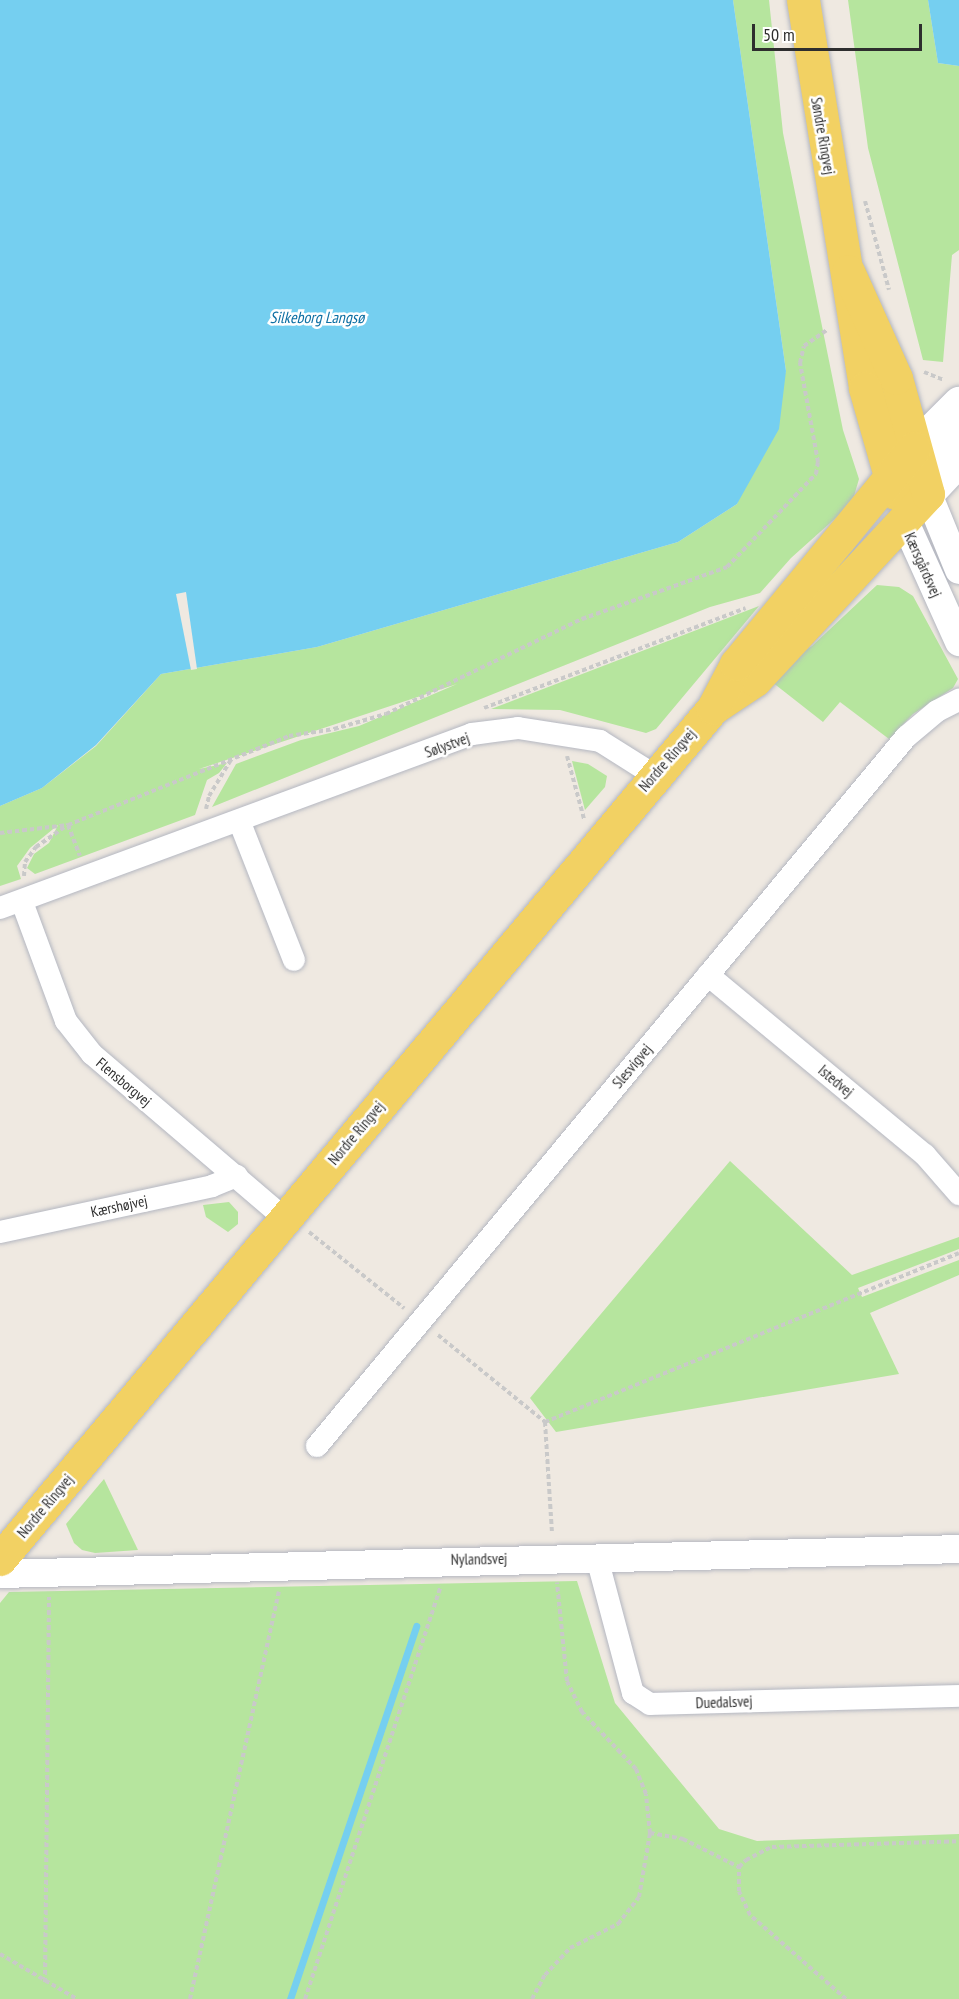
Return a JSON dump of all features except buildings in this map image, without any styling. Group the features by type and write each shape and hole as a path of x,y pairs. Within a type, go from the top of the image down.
{"main road":[{"name":"Søndre Ringvej","path":"803,0 824,149 848,271 896,378 909,485"},
{"path":"909,485 955,392"},
{"path":"909,485 959,461"},
{"name":"Nordre Ringvej","path":"713,708 755,680 909,485"},
{"name":"Nordre Ringvej","path":"0,1559 592,848 713,708 736,664 909,485"}],"street":[{"path":"909,485 959,428"},
{"name":"Kærsgårdsvej","path":"909,485 944,526 959,570"},
{"name":"Kærsgårdsvej","path":"909,485 959,642"},
{"name":"Slesvigvej","path":"317,1446 906,737 937,711 959,700"},
{"name":"Sølystvej","path":"0,909 240,823 472,734 518,728 561,732 600,741 654,775"},
{"path":"240,823 294,960"},
{"name":"Flensborgvej","path":"26,901 66,1021 92,1054 285,1219"},
{"name":"Istedvej","path":"708,975 925,1155 959,1194"},
{"name":"Kærshøjvej","path":"0,1232 212,1186 237,1176"},
{"name":"Nylandsvej","path":"0,1574 449,1560 959,1549"},
{"name":"Duedalsvej","path":"597,1558 633,1693 650,1704 959,1696"}],"path":[{"path":"864,198 892,301"},
{"path":"26,901 23,882 25,862 36,847 68,825 289,736 334,729 386,714 582,619 727,567 816,474 818,462 800,363 804,346 831,327"},
{"path":"917,364 930,377 955,392"},
{"path":"561,732 592,848"},
{"path":"207,813 209,796 232,758"},
{"path":"0,833 68,825"},
{"path":"68,825 82,861"},
{"path":"545,1422 959,1253"},
{"path":"532,1999 545,1975 570,1948 618,1924 639,1897 650,1833 646,1794 636,1769 582,1712 567,1681 546,1465"},
{"path":"305,1999 449,1560"},
{"path":"190,1999 285,1565"},
{"path":"45,1982 49,1572"},
{"path":"650,1833 683,1839 740,1867"},
{"path":"846,1999 750,1915 739,1891 740,1867 746,1860 772,1847 959,1841"},
{"path":"0,1954 77,1999"}],"green space":[{"path":"733,0 769,0 783,133 843,430 859,479 854,496 839,515 791,558 760,593 710,607 212,807 236,764 301,740 359,726 457,684 199,769 227,763 219,773 207,780 195,815 35,874 27,868 34,854 49,843 58,825 30,848 17,866 21,879 0,886 0,806 42,788 96,746 161,674 317,647 678,542 737,504 786,371"},
{"path":"848,0 928,0 938,63 959,66 959,250 952,255 943,362 923,360 868,148"},
{"path":"877,585 899,587 913,596 958,679 953,688 913,714 889,739 840,702 823,722 772,682 790,660 812,646"},
{"path":"759,606 656,729 646,733 560,710 491,709"},
{"path":"572,761 588,764 607,776 605,787 585,810"},
{"path":"730,1161 852,1275 959,1237 959,1249 858,1288 862,1297 959,1260 959,1275 870,1313 899,1374 556,1432 530,1398"},
{"path":"229,1202 238,1212 238,1224 228,1232 206,1217 203,1205"},
{"path":"104,1479 138,1550 95,1553 82,1550 74,1543 66,1524"},
{"path":"577,1581 615,1703 719,1829 757,1841 959,1834 959,1999 0,1999 0,1603 9,1592"}],"water":[{"name":"Silkeborg Langsø","path":"0,0 733,0 786,371 779,429 737,504 678,542 317,647 161,674 96,745 42,788 0,806"},
{"path":"928,0 959,0 959,66 938,63"}],"pier":[{"path":"186,592 197,669 191,670 176,594"}],"waterway":[{"path":"290,1999 416,1626"}]}
